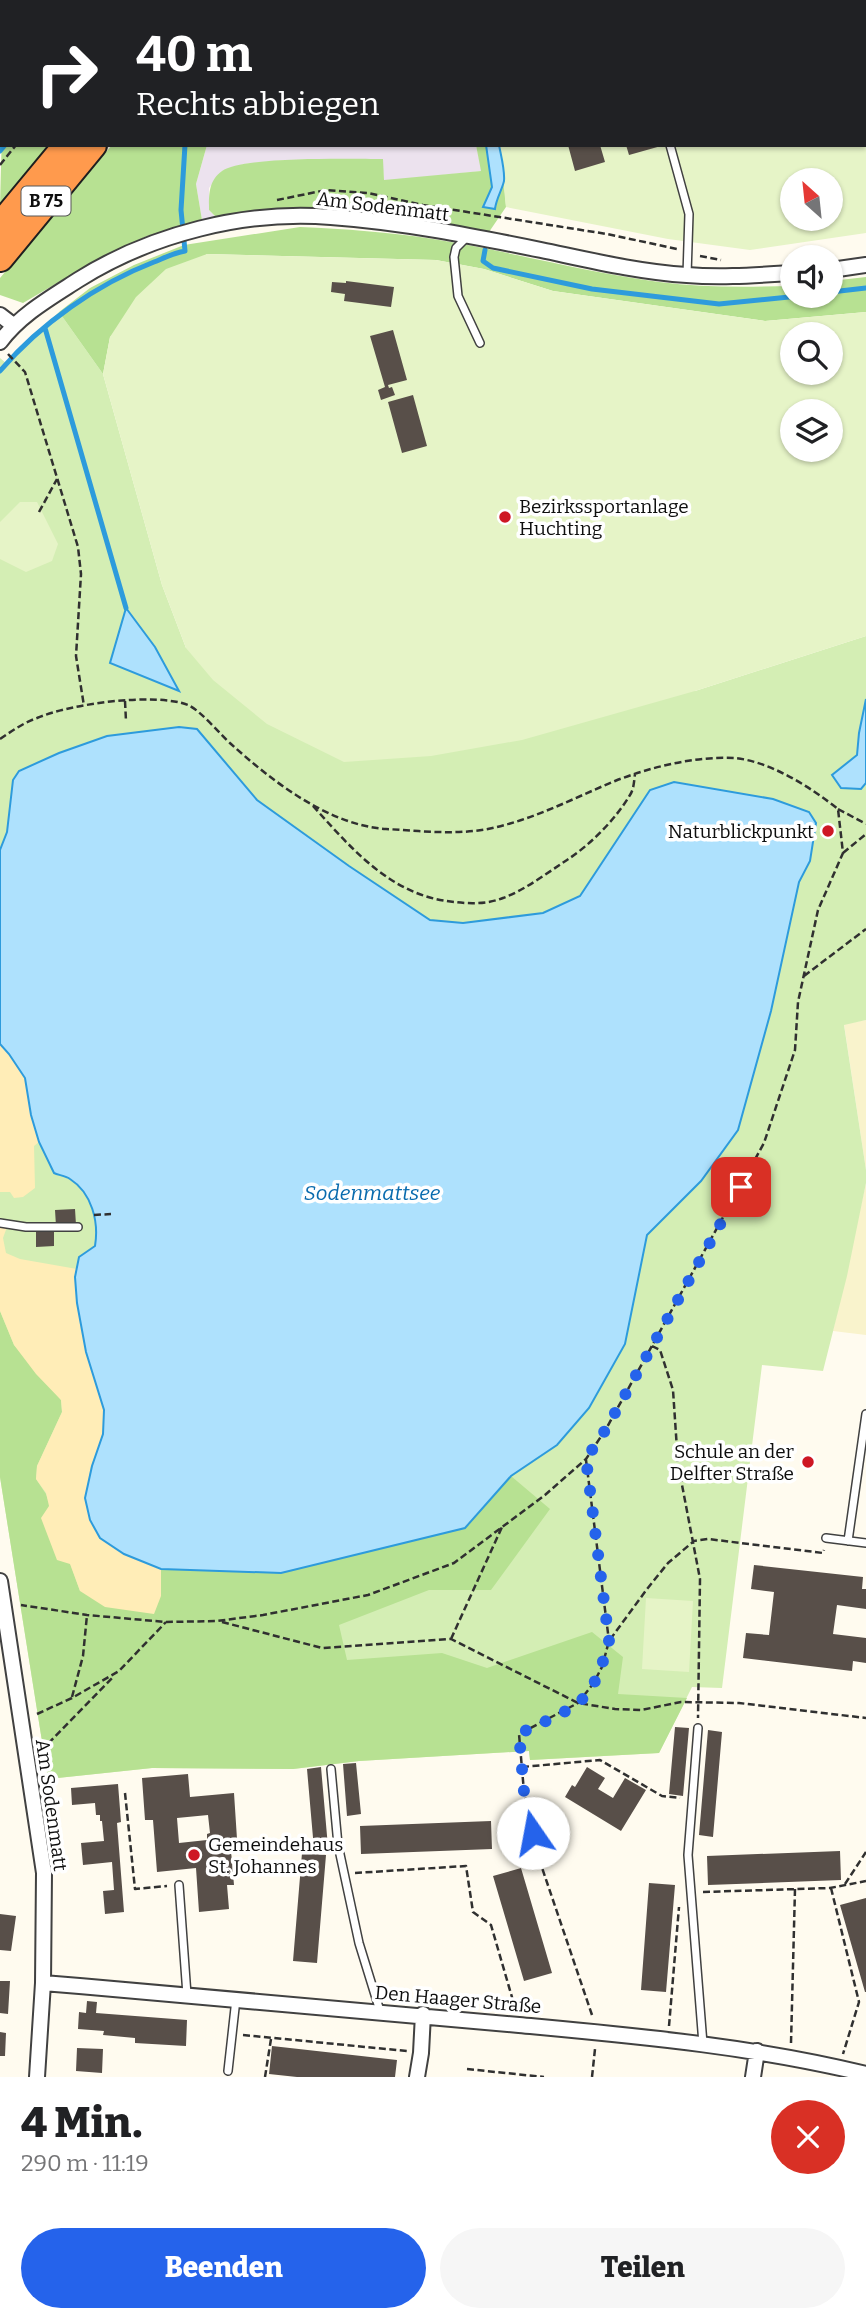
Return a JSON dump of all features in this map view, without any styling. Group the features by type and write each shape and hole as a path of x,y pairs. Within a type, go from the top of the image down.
{"highway":[{"name":"B 75","path":"0,226 65,147"},
{"name":"B 75","path":"0,258 91,147"}],"street":[{"name":"Am Sodenmatt","path":"4,347 13,325 100,267 172,237 247,220 330,216 468,236 618,265 687,275 780,273"},
{"path":"843,268 866,265"},
{"path":"0,315 13,325"},
{"name":"Am Sodenmatt","path":"0,1581 44,1873 43,1983 37,2077"},
{"name":"Den Haager Straße","path":"43,1983 422,2014 596,2032 757,2050 866,2074"},
{"path":"418,2077 422,2014"},
{"path":"753,2077 757,2050"}],"lane":[{"path":"671,147 689,214 687,275"},
{"path":"468,236 456,248 454,257 458,296 480,343"},
{"path":"0,1223 26,1227 78,1227"},
{"path":"848,1541 866,1415"},
{"path":"826,1538 866,1543"},
{"path":"698,1728 688,1855 703,2044"},
{"path":"331,1769 338,1844 359,1943 380,2011"},
{"path":"179,1885 187,1995"},
{"path":"228,2071 236,1999"}],"path":[{"path":"0,165 14,147"},
{"path":"482,214 607,234 733,262"},
{"path":"4,347 25,372 78,547 81,574 76,656 84,706"},
{"path":"39,512 57,478"},
{"path":"0,739 40,716 84,706 161,700 189,706 256,766 310,802 342,818 382,828 450,832 495,828 529,818 635,774 699,761 736,758 779,771 866,824"},
{"path":"125,701 126,721"},
{"path":"310,802 346,843 388,879 416,895 474,904 502,899 577,853 601,832 632,793 635,774"},
{"path":"838,809 843,853"},
{"path":"4,1602 87,1615 166,1622 217,1621 263,1615 368,1595 454,1563 545,1495 586,1459 606,1429 764,1143 794,1050 797,1002 818,910 843,853 866,834"},
{"path":"804,976 866,929"},
{"path":"94,1215 111,1214"},
{"path":"652,1346 660,1350 673,1390 678,1464 700,1579 699,1702"},
{"path":"586,1459 609,1641"},
{"path":"452,1639 503,1525"},
{"path":"592,2077 596,2032 587,1997 537,1853 524,1792 519,1734 578,1703 602,1667 609,1641 668,1563 694,1541 708,1539 823,1553 826,1538"},
{"path":"72,1698 83,1656 87,1615"},
{"path":"217,1621 322,1648 452,1639 578,1703 615,1709 641,1710 681,1702 739,1703 866,1718"},
{"path":"28,1763 166,1622"},
{"path":"21,1721 72,1698 119,1671"},
{"path":"522,1767 600,1760 662,1796 692,1800"},
{"path":"125,1793 135,1889 179,1885"},
{"path":"845,1884 866,1852"},
{"path":"344,1873 466,1866 473,1912 491,1925 515,2005 517,2025"},
{"path":"668,2040 680,1893 830,1888 866,1881"},
{"path":"830,1888 859,2002 839,2067"},
{"path":"790,2057 795,1889"},
{"path":"232,2034 421,2053"},
{"path":"265,2077 271,2039"},
{"path":"467,2069 544,2077"}],"shaded area":[{"path":"206,147 476,147 482,171 384,181 382,159 286,160 244,164 222,171 209,188 209,210 216,217 202,220 196,184"},
{"path":"866,1020 866,1170 844,1024"},
{"path":"866,1183 866,1335 833,1331"}],"green space":[{"path":"2,147 50,147 0,206"},
{"path":"110,147 206,147 196,184 202,220 147,236 100,258 23,303 0,295 0,278"},
{"path":"476,147 486,147 492,187 483,207 495,209 496,198 504,181 506,207 489,232 352,210 270,209 216,217 209,210 210,189 217,175 233,166 251,163 298,159 383,159 384,180 481,171"},
{"path":"499,147 866,147 866,233 750,250 668,239 506,207"},
{"path":"300,227 400,234 659,282 709,286 780,286 780,308 843,308 843,280 866,277 866,312 765,321 553,291 484,269 436,260 207,254 110,337 103,374 59,312 90,288 134,265 184,245"},
{"name":"Bezirkssportanlage Huchting","path":"207,254 436,260 484,269 553,291 765,321 866,312 866,636 695,691 522,740 431,756 344,762 267,724 213,680 186,648 162,585 103,374 110,337 136,297 166,269"},
{"path":"59,312 103,374 162,585 186,648 695,691 866,636 866,1020 844,1025 866,1183 847,1276 823,1371 762,1365 722,1688 692,1687 659,1753 530,1760 529,1751 359,1761 293,1769 152,1768 48,1779 0,1477 0,358 6,363"},
{"path":"20,502 37,502 58,544 52,561 26,572 0,559 0,522"},
{"path":"0,1311 14,1345 61,1400 62,1412 37,1466 36,1479 46,1494 80,1591 161,1596 161,1569 281,1573 465,1528 511,1476 550,1509 491,1590 429,1590 339,1625 347,1660 442,1653 487,1668 592,1632 623,1657 618,1694 687,1698 659,1753 530,1760 529,1751 359,1761 293,1769 152,1768 48,1779 0,1477"},
{"path":"646,1598 693,1601 689,1672 642,1669"}],"sand":[{"path":"0,1044 25,1078 39,1142 34,1146 35,1188 23,1197 14,1198 10,1192 0,1192"},
{"path":"0,1226 7,1227 3,1238 6,1253 20,1259 77,1269 77,1303 86,1352 104,1409 103,1434 91,1466 85,1498 90,1520 124,1554 161,1569 161,1596 154,1614 105,1607 80,1591 70,1564 57,1560 41,1518 49,1506 46,1493 36,1479 37,1466 62,1412 61,1400 36,1374 14,1345 0,1311"}],"water":[{"path":"486,147 499,147 504,181 495,209 483,207 492,187"},
{"path":"126,608 155,647 179,691 110,663"},
{"path":"866,699 866,783 861,789 841,788 832,775 857,755"},
{"name":"Sodenmattsee","path":"179,727 197,729 257,800 430,920 463,923 543,913 580,896 650,790 674,782 773,799 809,812 816,823 810,861 799,882 771,1011 738,1130 701,1181 647,1235 625,1344 589,1408 557,1445 511,1476 465,1528 281,1573 161,1569 124,1554 100,1538 90,1520 85,1498 103,1434 104,1410 86,1352 75,1277 79,1257 95,1246 95,1218 89,1200 78,1185 54,1173 39,1142 25,1078 0,1044 0,850 7,832 13,780 19,771 107,736"}],"building":[{"path":"569,147 601,147 605,162 575,171"},
{"path":"627,147 657,147 629,155"},
{"path":"346,281 394,287 391,307 344,301 345,294 331,292 332,282"},
{"path":"393,330 407,380 388,385 389,388 392,387 395,395 381,400 378,390 385,387 370,336"},
{"path":"413,395 427,446 402,453 388,402"},
{"path":"75,1209 76,1225 56,1226 55,1210"},
{"path":"54,1231 54,1246 36,1247 36,1232"},
{"path":"754,1565 863,1577 862,1589 866,1589 866,1609 837,1605 833,1634 866,1638 866,1663 853,1661 852,1671 743,1658 746,1633 769,1635 774,1592 751,1589"},
{"path":"675,1727 689,1728 683,1796 669,1794"},
{"path":"708,1730 722,1732 713,1837 699,1835"},
{"path":"356,1763 361,1814 347,1816 343,1764"},
{"path":"321,1767 328,1847 314,1849 307,1769"},
{"path":"587,1767 605,1778 598,1789 613,1798 625,1778 646,1790 621,1831 565,1797 572,1785 575,1787"},
{"name":"Gemeindehaus St. Johannes","path":"188,1774 190,1797 234,1793 237,1839 230,1839 234,1885 227,1885 229,1909 199,1912 196,1868 157,1872 153,1820 145,1820 142,1778","holes":["208,1815 210,1833 207,1834 207,1840 179,1843 177,1818"]},
{"path":"118,1784 121,1822 117,1823 124,1912 105,1914 103,1891 114,1890 112,1862 83,1865 81,1843 104,1841 102,1821 100,1815 96,1815 95,1803 72,1805 71,1788"},
{"path":"491,1821 492,1849 361,1854 360,1826"},
{"path":"840,1851 841,1880 708,1885 707,1856"},
{"path":"302,1853 326,1855 317,1963 293,1961"},
{"path":"521,1868 552,1973 524,1981 493,1876"},
{"path":"649,1883 675,1885 666,1992 641,1990"},
{"path":"866,1898 866,1992 865,1992 840,1905"},
{"path":"0,1914 16,1916 11,1951 0,1950"},
{"path":"0,1981 10,1981 8,2014 0,2013"},
{"path":"87,2001 97,2002 96,2013 187,2020 186,2046 135,2043 135,2038 78,2029 79,2012 86,2013"},
{"path":"0,2032 6,2033 5,2056 0,2056"},
{"path":"272,2046 397,2060 395,2077 297,2077 269,2074"},
{"path":"77,2048 103,2049 102,2073 76,2071"}],"waterway":[{"path":"0,151 3,147"},
{"path":"0,371 33,337 91,294 133,271 185,251 181,210 185,147"},
{"path":"485,250 483,261 493,268 592,289 719,304 780,298"},
{"path":"843,291 866,288"},
{"path":"45,328 126,608"}],"place":[{"name":"Bezirkssportanlage Huchting","path":"505,517"},
{"name":"Naturblickpunkt","path":"828,831"},
{"name":"Schule an der Delfter Straße","path":"808,1462"},
{"name":"Gemeindehaus St. Johannes","path":"194,1855"}],"route":[{"path":"533,1833 524,1792 519,1734 578,1703 602,1667 609,1641 586,1459 606,1429 741,1187"}]}
